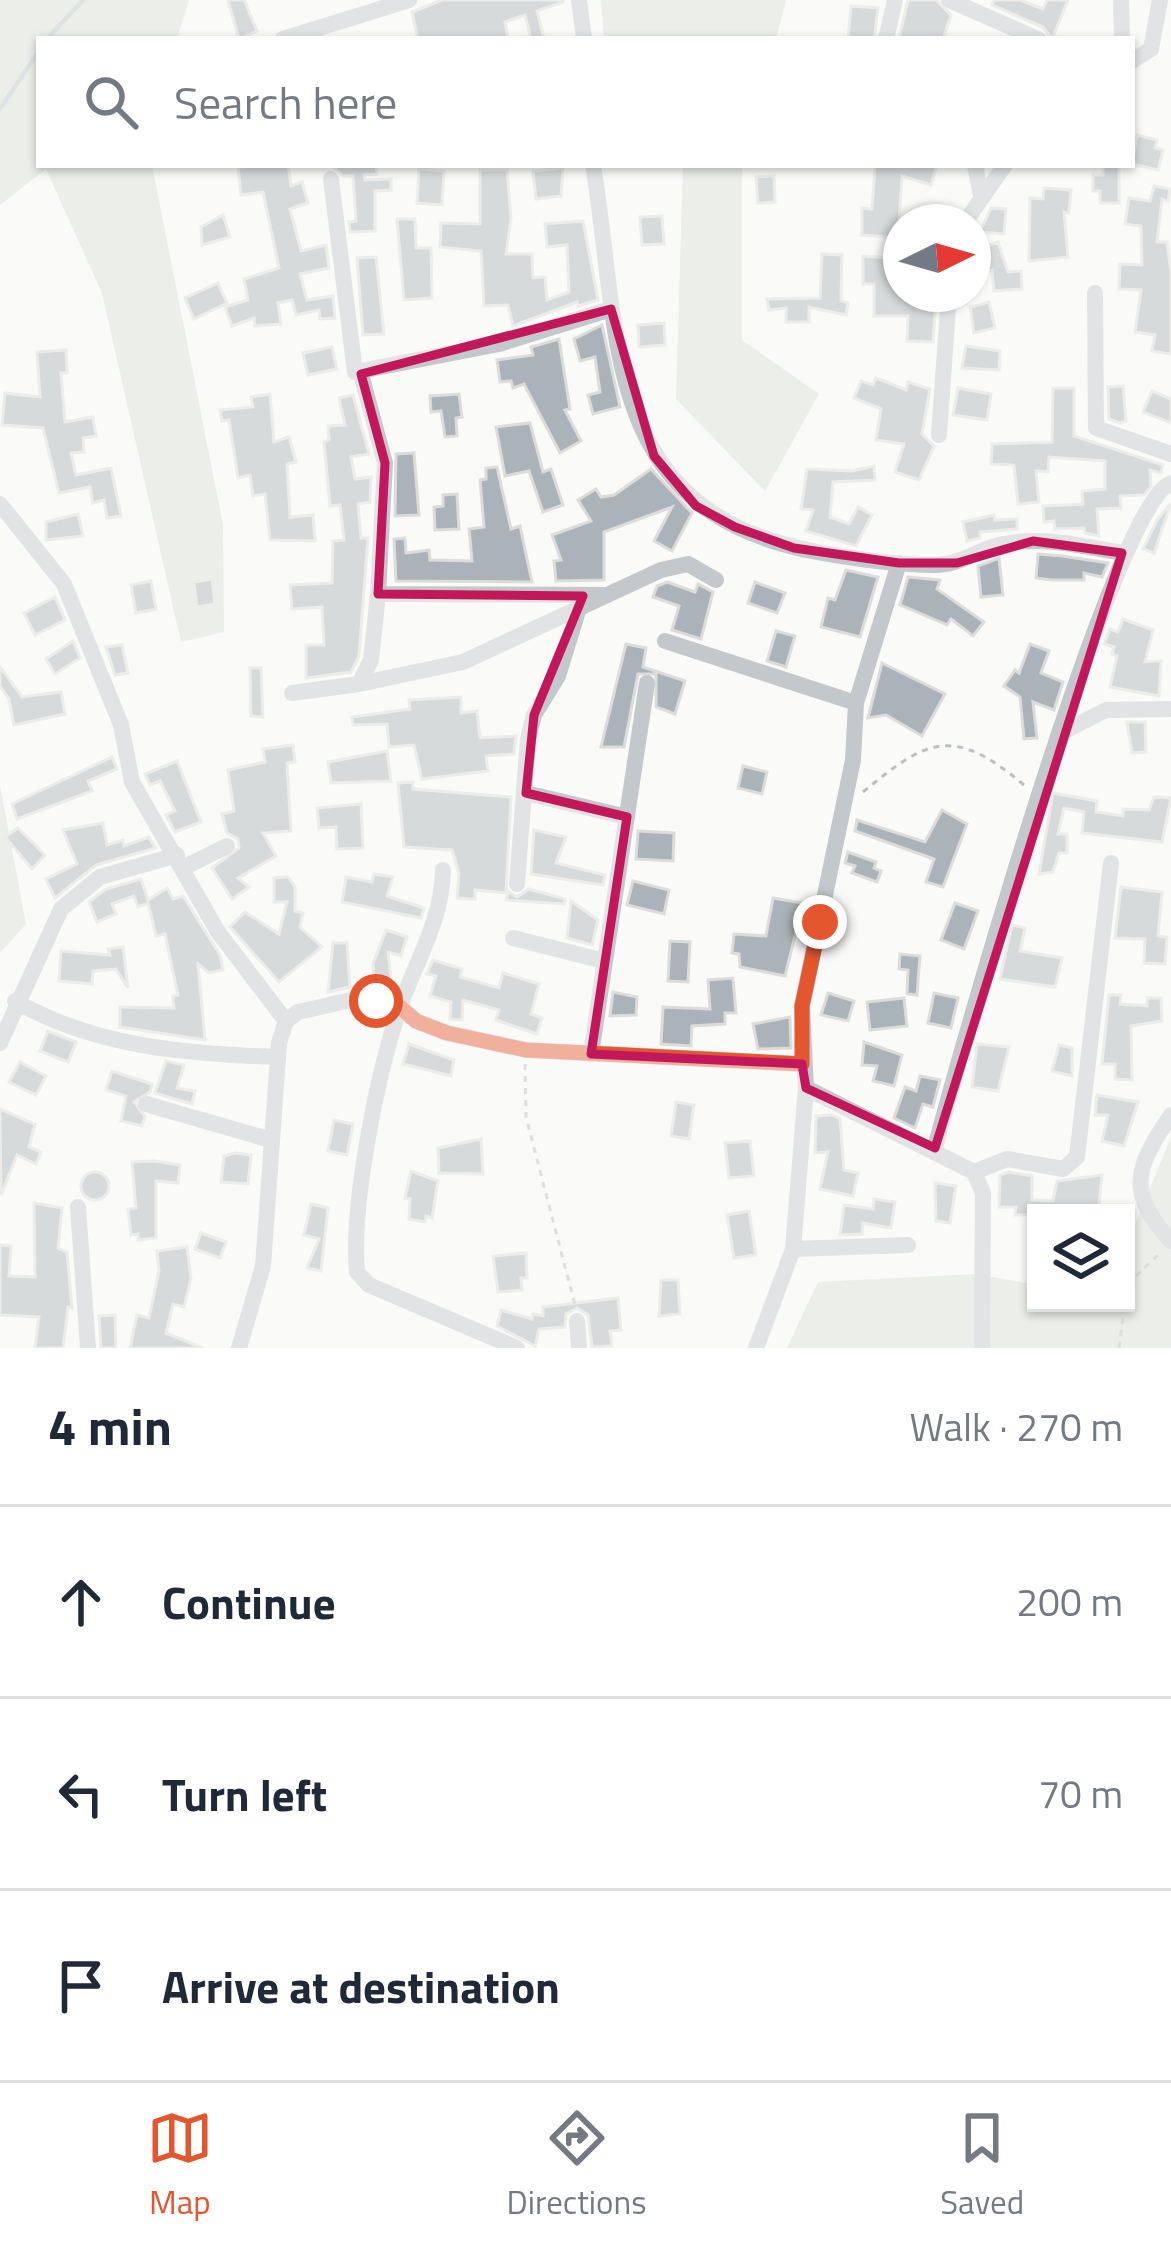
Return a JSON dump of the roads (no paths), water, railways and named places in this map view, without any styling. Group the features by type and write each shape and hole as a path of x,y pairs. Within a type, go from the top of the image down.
{"street":[{"path":"293,36 409,0"},
{"path":"579,0 584,36"},
{"path":"887,36 895,0"},
{"path":"949,0 1031,36"},
{"path":"1120,0 1122,36"},
{"path":"1135,59 1151,49 1160,0"},
{"path":"593,168 611,309 628,387 654,456 696,506 794,548 899,563 957,563 987,548 1033,541 1122,553"},
{"path":"976,168 981,196"},
{"path":"976,204 1003,168"},
{"path":"331,179 352,365 361,374 385,463 371,660 359,685"},
{"path":"1095,293 1096,428 1171,454"},
{"path":"361,374 499,344 611,309"},
{"path":"939,435 948,312"},
{"path":"934,1148 1040,797 1122,553 1152,495 1171,483"},
{"path":"0,504 64,584 121,724 132,782 218,932 286,1022"},
{"path":"756,1348 793,1249 806,1088 802,1006 853,760 856,703 899,563"},
{"path":"292,693 359,685 463,662 680,564 716,580"},
{"path":"378,594 607,596"},
{"path":"517,884 534,715 558,676 580,608"},
{"path":"664,641 856,703"},
{"path":"591,1054 646,683"},
{"path":"1061,733 1106,710 1171,709"},
{"path":"526,793 627,817"},
{"path":"0,1043 15,1001 61,909 80,890 100,877 227,847"},
{"path":"974,1172 1007,1159 1064,1169 1077,1157 1111,862"},
{"path":"443,870 437,920 400,1007 368,1148 357,1272 369,1285 518,1348"},
{"path":"513,938 604,961"},
{"path":"15,1001 41,1016 122,1042 193,1054 278,1057"},
{"path":"239,1348 263,1266 278,1057 286,1022 298,1012 329,1002 400,1007 416,1021 447,1033 526,1050 802,1064"},
{"path":"806,1088 974,1172 983,1193 982,1348"},
{"path":"146,1104 271,1140"},
{"path":"1171,1115 1156,1138 1138,1186 1145,1210 1171,1244"},
{"path":"78,1207 88,1348"},
{"path":"793,1249 908,1245"},
{"path":"577,1321 579,1348"}],"waterway":[{"path":"50,36 83,0"},
{"path":"0,109 36,55"}]}
